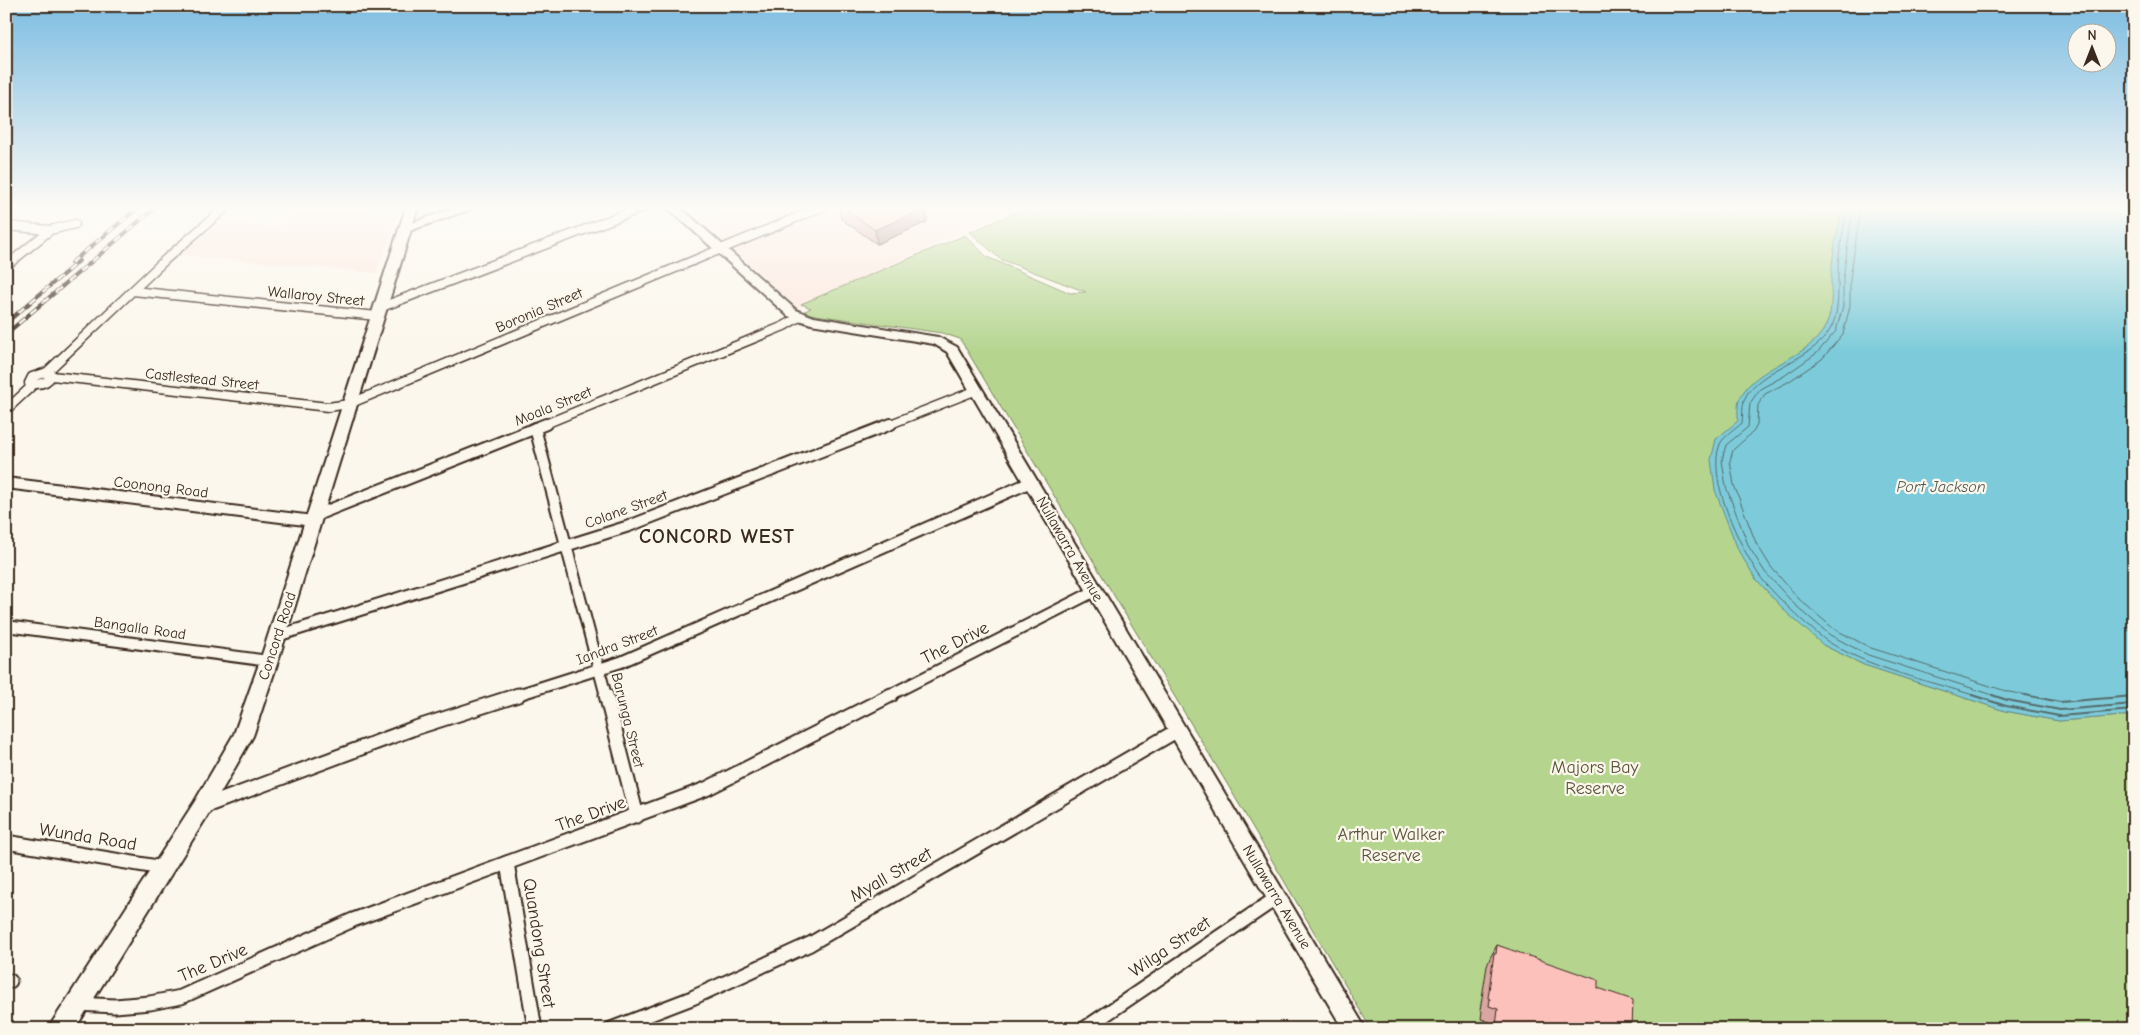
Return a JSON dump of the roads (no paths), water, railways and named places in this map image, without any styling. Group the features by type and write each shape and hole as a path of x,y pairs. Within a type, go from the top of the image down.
{"main road":[{"name":"Concord Road","path":"61,1029 202,807 235,753 243,736 277,636 396,255"},
{"name":"Nullawarra Avenue","path":"729,255 783,306 801,316 811,320 938,341 952,350 1355,1029"}],"street":[{"path":"6,266 19,255"},
{"path":"6,410 34,384 45,382 50,374 171,255"},
{"path":"378,312 522,255"},
{"name":"Boronia Street","path":"349,404 707,255"},
{"name":"Wallaroy Street","path":"133,291 378,312"},
{"name":"Moala Street","path":"314,518 784,326 801,316"},
{"name":"Castlestead Street","path":"50,374 328,407 349,404"},
{"name":"Colane Street","path":"277,636 629,526 977,390"},
{"name":"Barunga Street","path":"535,428 568,545 637,816"},
{"name":"Iandra Street","path":"202,807 387,738 621,662 1031,482"},
{"name":"Coonong Road","path":"6,483 314,518"},
{"name":"The Drive","path":"76,1004 115,1006 150,1003 180,996 218,982 353,920 706,789 1095,591"},
{"name":"Bangalla Road","path":"6,626 269,661"},
{"name":"Myall Street","path":"611,1029 692,998 810,944 1178,730"},
{"name":"Wunda Road","path":"6,842 163,868"},
{"name":"Quandong Street","path":"507,863 535,1029"},
{"name":"Wilga Street","path":"1084,1029 1278,897"}],"water":[{"name":"Port Jackson","path":"1834,255 2134,255 2134,715 2059,721 2005,711 1864,665 1823,645 1786,612 1756,579 1739,552 1715,490 1711,460 1716,439 1738,421 1739,400 1747,387 1758,377 1796,354 1819,337 1826,325 1831,308"}],"railway":[{"path":"71,263 80,255"},
{"path":"6,334 99,255"},
{"path":"6,323 79,261"}],"district":[{"name":"CONCORD WEST","path":"717,536"}],"park label":[{"name":"Majors Bay Reserve","path":"1595,778"},
{"name":"Arthur Walker Reserve","path":"1391,844"}]}
